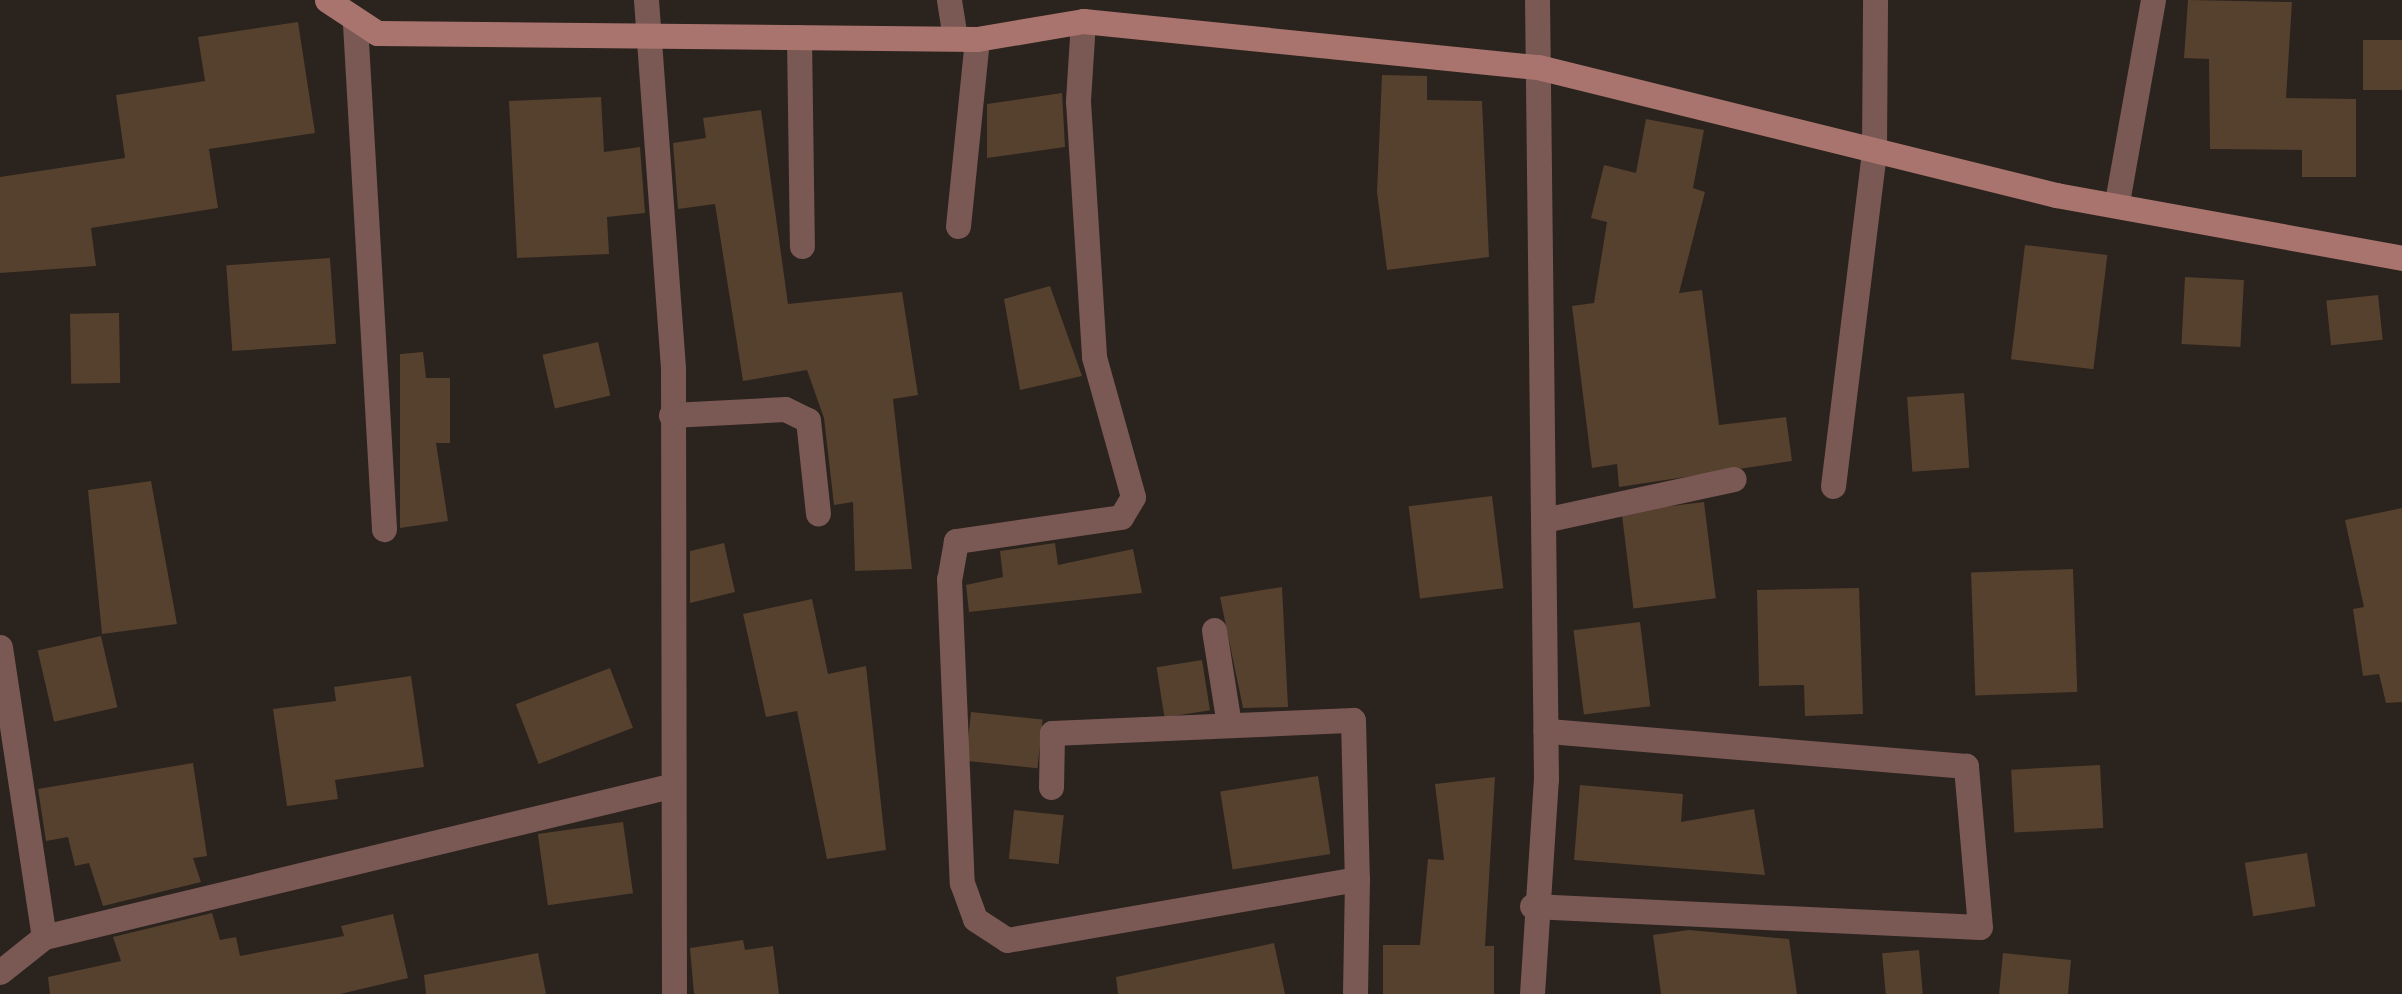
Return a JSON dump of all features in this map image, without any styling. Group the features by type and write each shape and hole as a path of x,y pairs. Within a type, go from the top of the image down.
{"street":[{"path":"327,0 355,24 377,33 647,32 966,39 1083,22 1538,67 1874,150 2402,258"},
{"path":"646,0 671,415 674,994"},
{"path":"949,0 966,39 958,226"},
{"path":"1532,994 1532,906 1545,730 1538,0"},
{"path":"1833,486 1874,150 1875,0"},
{"path":"2117,202 2153,0"},
{"path":"1083,22 1078,101 1094,358 1133,498 1121,517 956,542 948,579 962,883 975,920 1006,940 1356,879"},
{"path":"355,24 384,529"},
{"path":"799,37 802,246"},
{"path":"671,415 786,410 808,420 818,513"},
{"path":"1544,520 1734,479"},
{"path":"1214,630 1229,726"},
{"path":"0,647 44,938"},
{"path":"1051,787 1052,733 1353,720 1356,994"},
{"path":"1532,906 1980,927 1966,766 1545,730"},
{"path":"0,972 44,938 670,786"}],"building":[{"path":"2188,0 2292,2 2286,98 2356,99 2356,177 2302,177 2302,150 2210,149 2209,59 2184,58"},
{"path":"298,22 315,133 209,149 218,208 91,228 96,266 0,273 0,177 125,158 116,95 205,81 198,37"},
{"path":"2363,40 2402,40 2402,90 2363,90"},
{"path":"1382,75 1427,76 1427,100 1482,101 1489,257 1387,270 1377,192"},
{"path":"1062,93 1065,147 987,158 987,104"},
{"path":"601,97 604,152 640,147 645,213 607,217 609,254 517,258 509,101"},
{"path":"761,110 788,304 902,292 918,395 893,399 912,569 855,571 853,502 834,505 824,418 807,370 743,381 715,204 678,209 673,143 706,138 703,118"},
{"path":"1646,119 1704,130 1693,188 1705,192 1679,293 1702,290 1719,425 1786,417 1792,461 1619,487 1617,464 1592,468 1572,306 1594,303 1607,222 1591,218 1604,165 1636,173"},
{"path":"2025,245 2107,255 2093,369 2011,359"},
{"path":"330,258 336,344 232,351 226,265"},
{"path":"2185,277 2244,280 2240,347 2181,344"},
{"path":"1050,286 1082,376 1020,390 1004,299"},
{"path":"2378,295 2383,340 2331,345 2326,300"},
{"path":"119,313 120,383 71,384 70,314"},
{"path":"598,342 610,396 555,408 542,355"},
{"path":"423,352 426,378 450,378 450,443 436,443 448,521 400,528 400,354"},
{"path":"1964,393 1969,468 1912,472 1907,397"},
{"path":"151,481 177,624 102,634 88,490"},
{"path":"1492,496 1503,588 1420,599 1409,506"},
{"path":"1704,502 1716,598 1633,608 1622,512"},
{"path":"2402,508 2402,702 2386,703 2379,674 2363,676 2353,609 2364,607 2345,520"},
{"path":"724,543 735,592 690,603 690,551"},
{"path":"1055,543 1058,565 1133,549 1142,593 969,612 966,585 1003,577 1000,551"},
{"path":"2073,569 2077,692 1975,695 1971,573"},
{"path":"1282,587 1288,707 1243,708 1220,597"},
{"path":"1859,588 1863,714 1805,716 1804,685 1759,686 1757,590"},
{"path":"812,599 828,674 866,666 886,850 827,859 797,711 766,717 743,614"},
{"path":"1640,622 1650,706 1584,715 1573,630"},
{"path":"101,636 117,707 54,722 38,651"},
{"path":"1202,660 1210,710 1165,718 1157,667"},
{"path":"610,668 633,728 539,764 516,704"},
{"path":"411,676 424,767 335,780 338,799 287,806 273,709 336,701 334,687"},
{"path":"971,712 1043,720 1037,768 966,761"},
{"path":"193,763 207,856 193,858 201,882 103,906 89,863 75,866 68,837 46,841 38,789"},
{"path":"2100,765 2103,828 2014,833 2011,770"},
{"path":"1318,776 1330,854 1233,870 1220,791"},
{"path":"1495,777 1485,946 1494,946 1494,994 1383,994 1383,945 1420,945 1428,859 1444,860 1435,784"},
{"path":"1580,785 1683,794 1681,822 1754,809 1765,875 1574,860"},
{"path":"1014,810 1064,815 1059,864 1009,859"},
{"path":"623,822 633,893 548,905 538,834"},
{"path":"2307,853 2315,906 2253,916 2245,863"},
{"path":"212,913 220,940 236,937 240,956 344,936 341,926 393,914 408,978 340,994 50,994 48,977 121,961 113,937"},
{"path":"1689,930 1789,939 1797,994 1661,994 1653,935"},
{"path":"743,940 745,950 773,946 779,994 694,994 690,948"},
{"path":"1274,943 1285,994 1118,994 1116,977"},
{"path":"1919,950 1923,994 1886,994 1882,953"},
{"path":"538,953 546,994 426,994 424,975"},
{"path":"2003,953 2071,960 2068,994 1999,994"}]}
